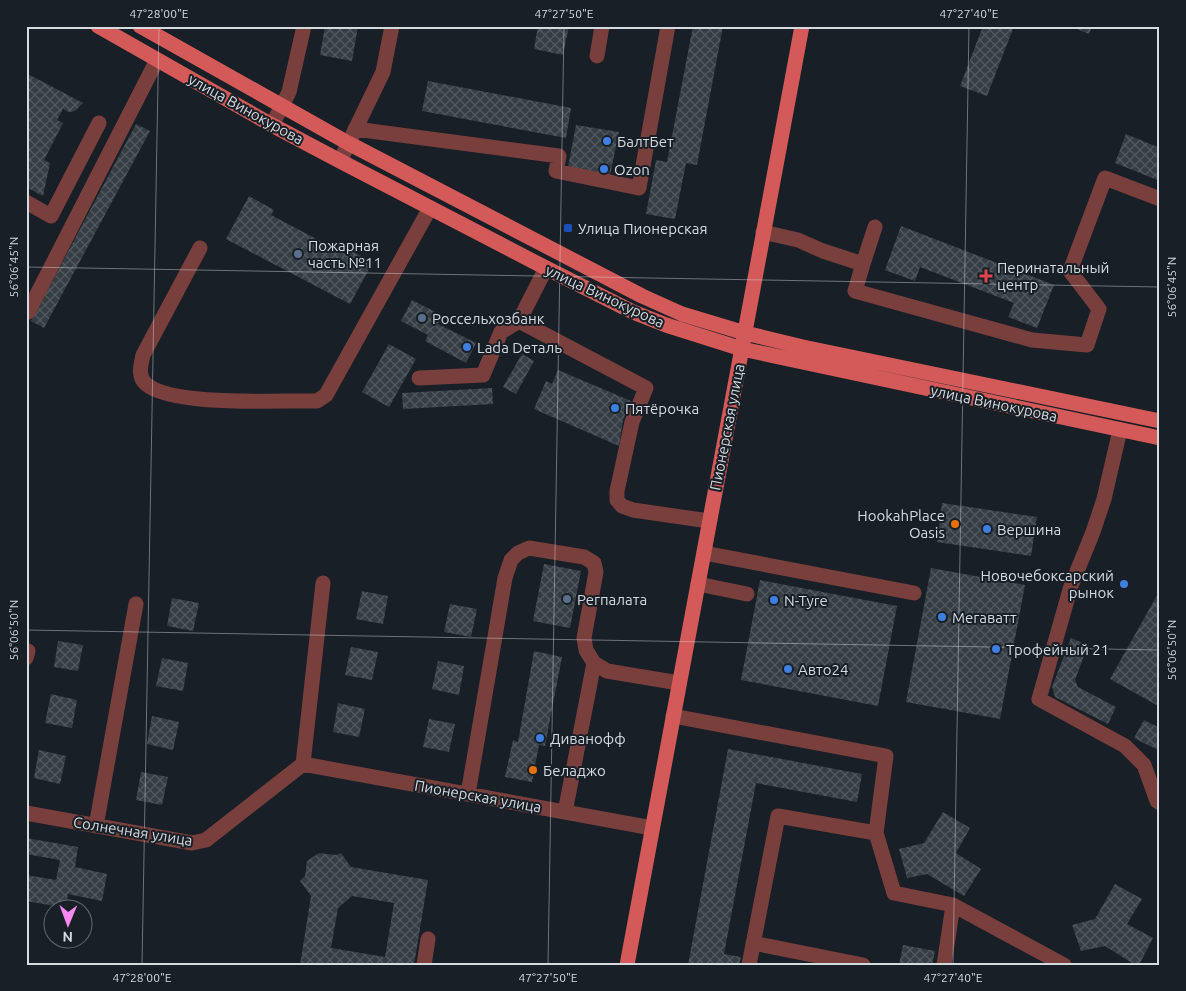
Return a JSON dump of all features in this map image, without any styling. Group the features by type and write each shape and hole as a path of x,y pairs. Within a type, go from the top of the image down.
{"main road":[{"name":"улица Винокурова","path":"98,26 272,125 633,312 678,329 742,349 1160,438"},
{"name":"улица Винокурова","path":"140,26 348,143 642,296 682,314 745,333 803,347 1160,421"},
{"name":"Пионерская улица","path":"627,965 802,26"},
{"path":"1120,430 1122,414"}],"street":[{"path":"293,26 299,47"},
{"path":"272,125 289,92 304,26"},
{"path":"340,161 383,72 392,26"},
{"path":"596,56 602,26"},
{"path":"355,129 559,156 556,172 639,188 668,26"},
{"path":"28,312 157,60"},
{"path":"26,202 51,216 99,123"},
{"path":"875,227 855,291 1032,340 1087,345 1099,309 1070,271 1105,178 1160,199"},
{"path":"200,248 143,355 139,372 145,384 162,392 196,400 317,401 326,395 430,208"},
{"path":"763,232 798,240 823,251 863,264"},
{"path":"419,378 483,375 501,332 519,321 546,268"},
{"path":"519,321 646,388 632,422 617,490 617,500 622,506 633,510 710,521"},
{"path":"1120,430 1104,499 1071,586 1039,699 1125,746 1144,765 1157,801 1160,803"},
{"path":"468,794 505,578 510,560 518,553 529,548 543,549 584,557 594,563 596,572 584,638 586,650 594,663 607,671 679,683"},
{"path":"704,553 914,593"},
{"path":"303,764 323,583"},
{"path":"698,584 747,594"},
{"path":"96,826 136,604"},
{"path":"565,812 594,663"},
{"path":"673,716 886,756 876,833 894,893 953,905 1064,965"},
{"name":"Пионерская улица","path":"303,764 652,828"},
{"name":"Солнечная улица","path":"26,813 192,843 206,840 303,764"},
{"path":"749,965 778,816 876,833"},
{"path":"944,965 953,905"},
{"path":"424,965 428,939"},
{"path":"753,943 863,965"}],"building":[{"path":"325,26 358,26 352,61 320,55"},
{"path":"538,26 569,26 563,55 534,49"},
{"path":"693,26 723,26 697,165 686,163 675,219 646,214 656,160 667,162"},
{"path":"983,26 1014,26 987,96 960,86"},
{"path":"1070,26 1092,26 1089,34"},
{"path":"26,73 83,103 75,111 69,112 63,109 57,120 63,123 44,160 50,163 43,196 26,187"},
{"path":"428,81 571,108 566,138 422,111"},
{"path":"136,124 150,131 44,328 31,321"},
{"path":"576,125 619,132 610,175 568,167"},
{"path":"1126,134 1160,148 1160,181 1115,163"},
{"path":"249,196 274,210 271,215 347,255 349,250 373,262 350,304 226,239"},
{"name":"Перинатальный центр","path":"901,226 1054,285 1037,328 1008,317 1014,303 920,267 915,281 885,270"},
{"path":"412,300 443,316 438,324 476,343 466,363 425,341 428,335 401,321"},
{"path":"389,344 416,359 389,407 362,392"},
{"path":"522,354 534,361 516,394 503,387"},
{"path":"558,370 631,401 623,420 619,446 534,409 546,381 552,384"},
{"path":"492,388 493,404 403,409 402,393"},
{"name":"Вершина","path":"942,503 1037,517 1031,556 937,542"},
{"path":"544,564 581,571 570,628 533,621"},
{"path":"931,568 1025,585 1000,719 906,702"},
{"path":"760,580 897,606 878,706 741,680"},
{"path":"1160,590 1160,707 1110,679"},
{"path":"362,591 388,596 383,624 356,619"},
{"path":"172,598 199,603 193,631 167,626"},
{"path":"450,604 477,609 471,637 444,632"},
{"path":"1071,638 1088,645 1075,680 1078,687 1116,707 1108,724 1055,697 1052,687"},
{"path":"58,641 83,645 78,671 54,667"},
{"path":"351,647 378,652 372,680 345,675"},
{"path":"534,651 562,657 545,746 539,745 532,782 505,777 513,740 518,742"},
{"path":"162,658 188,663 183,691 156,686"},
{"path":"438,661 464,666 459,695 432,689"},
{"path":"51,694 77,700 72,728 45,723"},
{"path":"338,703 365,709 359,737 333,732"},
{"path":"152,716 179,722 173,750 147,744"},
{"path":"429,719 455,724 449,752 423,747"},
{"path":"1144,720 1160,728 1160,751 1134,738"},
{"path":"728,749 862,774 857,802 756,783 724,954 741,957 739,965 688,965"},
{"path":"39,750 66,756 60,784 34,778"},
{"path":"141,772 168,777 162,805 136,800"},
{"path":"943,812 970,828 956,853 981,869 964,896 927,874 907,878 899,849 924,843"},
{"path":"26,838 78,847 75,867 107,874 102,901 68,894 67,898 42,898 42,904 26,901 26,875 56,880 60,860 26,854"},
{"path":"319,853 336,855 341,853 351,867 428,880 414,965 300,965 311,896 300,881 305,876 307,861","holes":["352,896 394,903 385,957 331,948 338,908"]},
{"path":"1115,884 1142,899 1127,924 1153,938 1139,965 1135,965 1105,946 1081,951 1072,925 1095,919"},
{"path":"903,945 935,951 932,965 899,965"}],"place":[{"name":"БалтБет","path":"607,141"},
{"name":"Ozon","path":"604,169"},
{"name":"Улица Пионерская","path":"568,228"},
{"name":"Пожарная часть №11","path":"298,254"},
{"name":"Перинатальный центр","path":"986,276"},
{"name":"Россельхозбанк","path":"422,318"},
{"name":"Lada Dеталь","path":"467,347"},
{"name":"Пятёрочка","path":"615,408"},
{"name":"HookahPlace Oasis","path":"955,524"},
{"name":"Вершина","path":"987,529"},
{"name":"Новочебоксарский рынок","path":"1124,584"},
{"name":"Регпалата","path":"567,599"},
{"name":"N-Tyre","path":"774,600"},
{"name":"Мегаватт","path":"942,617"},
{"name":"Трофейный 21","path":"996,649"},
{"name":"Авто24","path":"788,669"},
{"name":"Диванофф","path":"540,738"},
{"name":"Беладжо","path":"533,770"}]}
